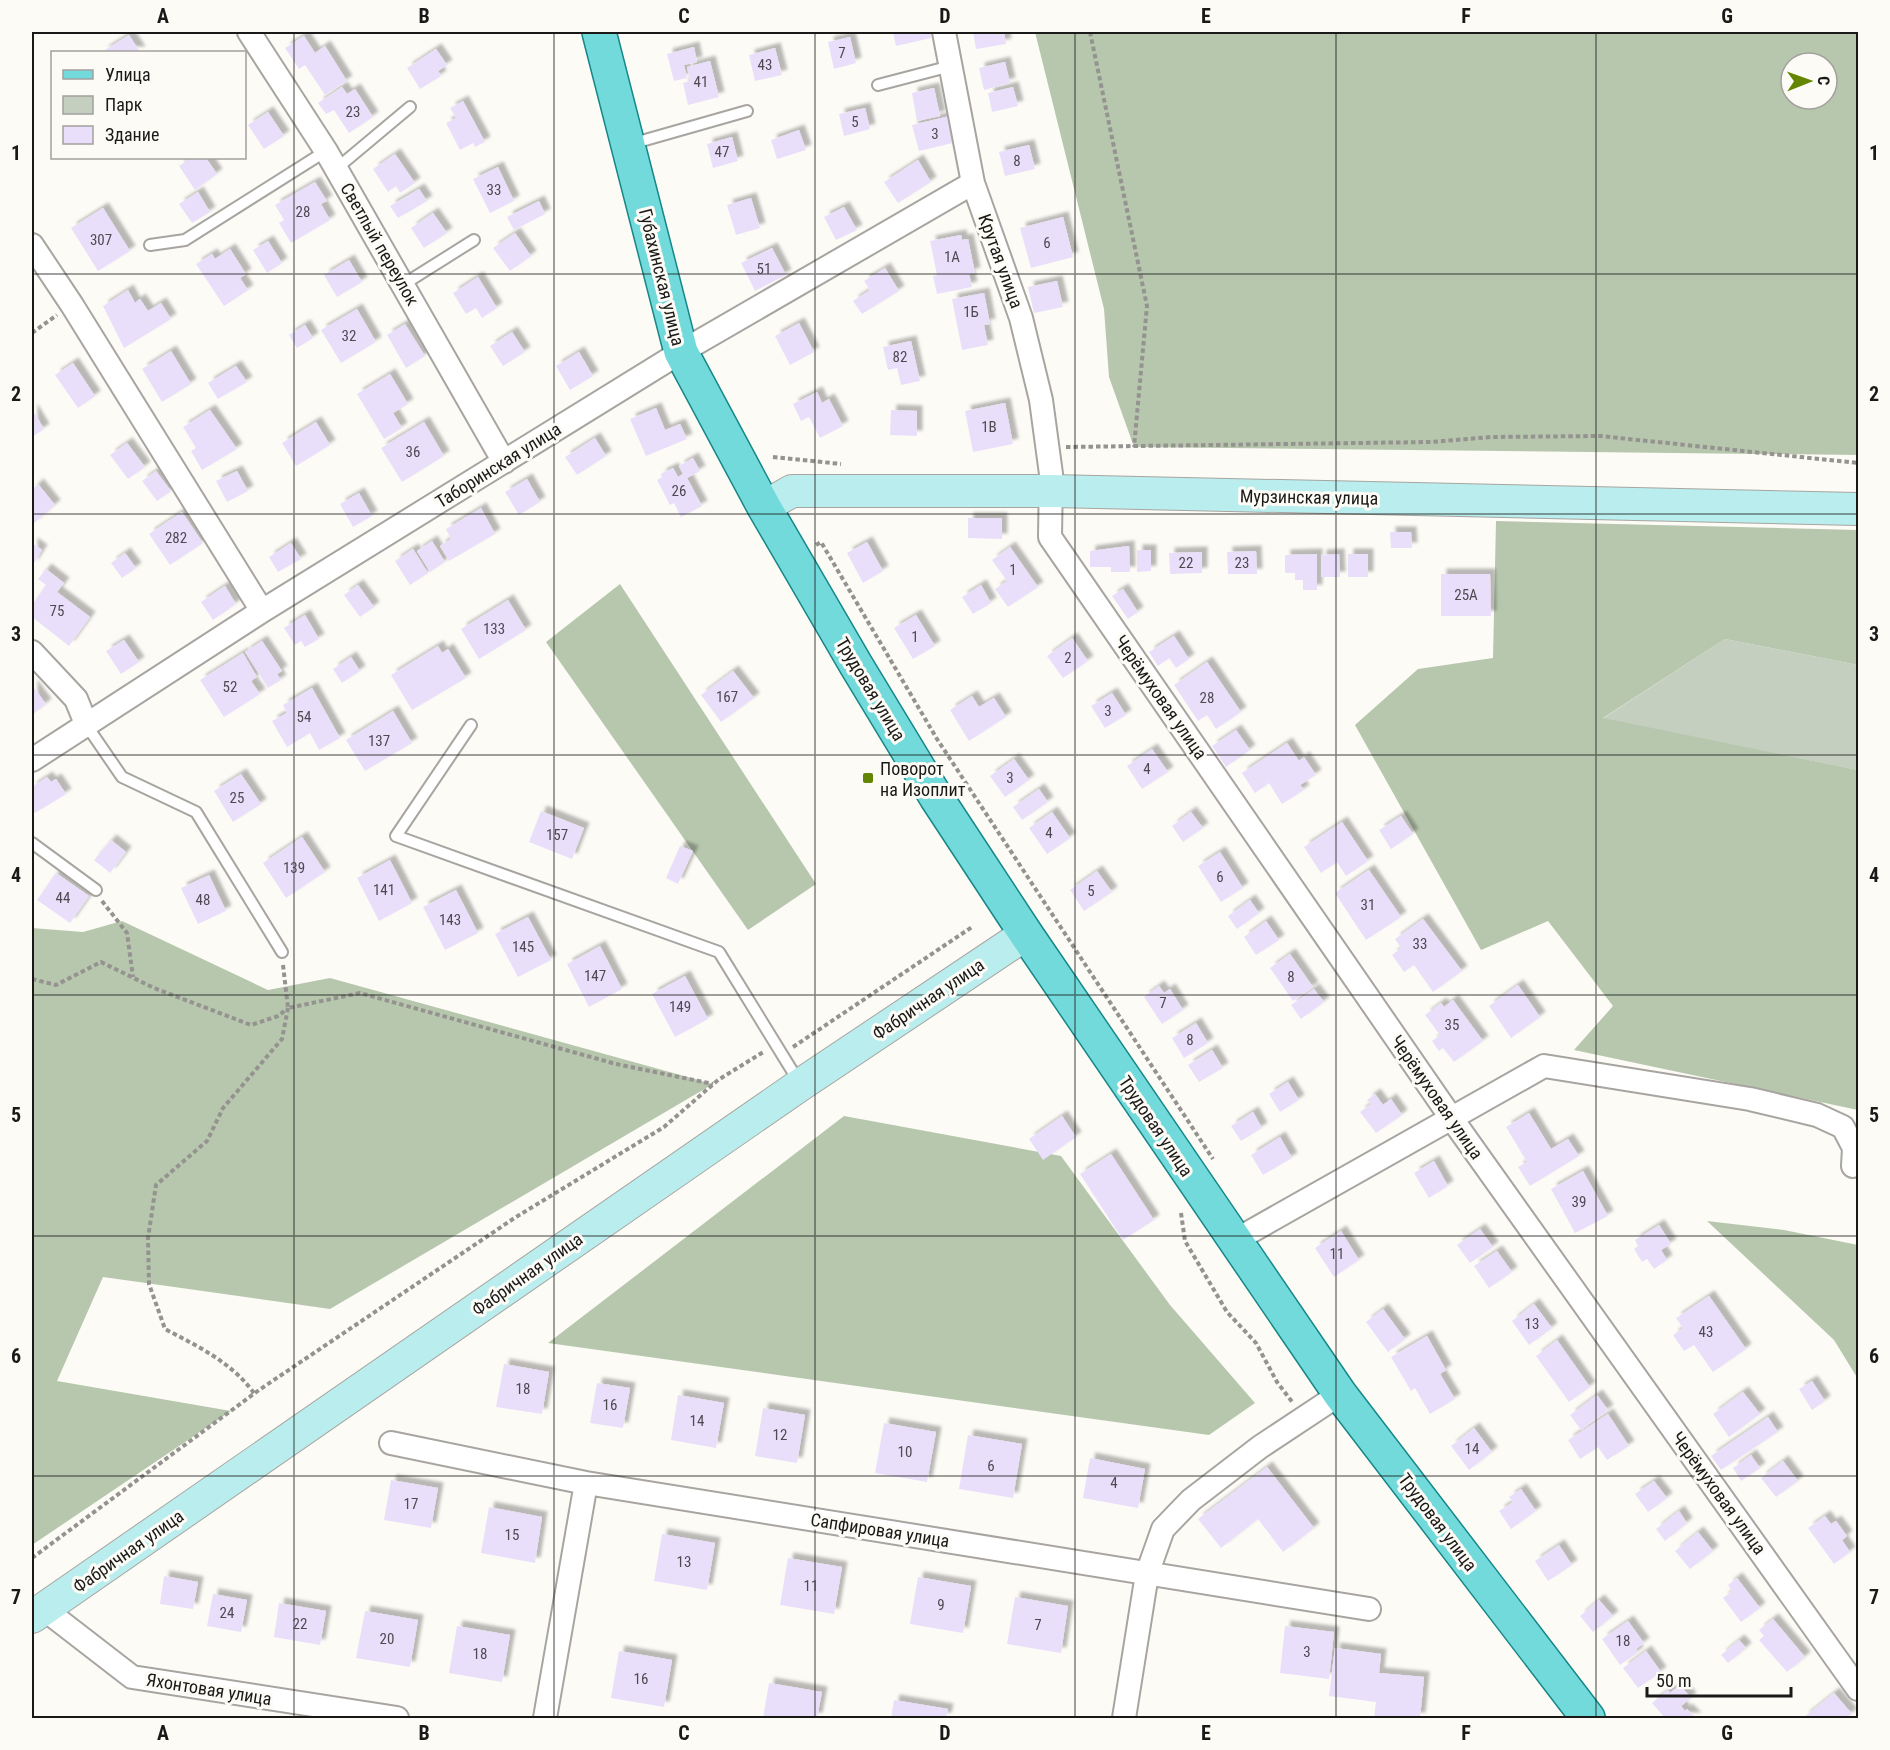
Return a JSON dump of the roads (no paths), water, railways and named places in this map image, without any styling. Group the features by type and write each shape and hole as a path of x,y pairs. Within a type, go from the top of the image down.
{"main road":[{"name":"Губахинская улица","path":"599,32 681,352 764,507"},
{"name":"Трудовая улица","path":"764,507 936,797 1234,1242 1340,1394 1588,1719"}],"street":[{"name":"Светлый переулок","path":"249,32 331,160 504,462"},
{"name":"Крутая улица","path":"944,32 973,183 1021,318 1041,400 1052,483"},
{"name":"Таборинская улица","path":"32,760 262,611 681,352 973,183"},
{"path":"32,245 72,305 262,611"},
{"name":"Мурзинская улица","path":"764,507 792,491 1052,483 1858,509"},
{"name":"Черёмуховая улица","path":"1052,483 1050,537 1452,1119 1858,1689"},
{"path":"32,652 76,699 87,726"},
{"name":"Фабричная улица","path":"38,1613 800,1085 1026,934"},
{"path":"1234,1242 1544,1066 1750,1100 1817,1114 1843,1127 1854,1148 1853,1166"},
{"path":"1124,1719 1147,1574 1163,1529 1191,1500 1260,1447 1340,1394"},
{"name":"Сапфировая улица","path":"391,1443 586,1483 1369,1609"},
{"path":"545,1719 586,1483"},
{"name":"Яхонтовая улица","path":"38,1613 132,1677 397,1719"}],"lane":[{"path":"878,85 951,66"},
{"path":"150,245 185,240 331,160 410,107"},
{"path":"628,145 747,111"},
{"path":"404,284 474,240"},
{"path":"471,724 396,837 719,952 800,1085"},
{"path":"87,726 122,777 196,813 282,952"},
{"path":"32,843 96,890"}],"place":[{"name":"Поворот на Изоплит","path":"868,778"}]}
